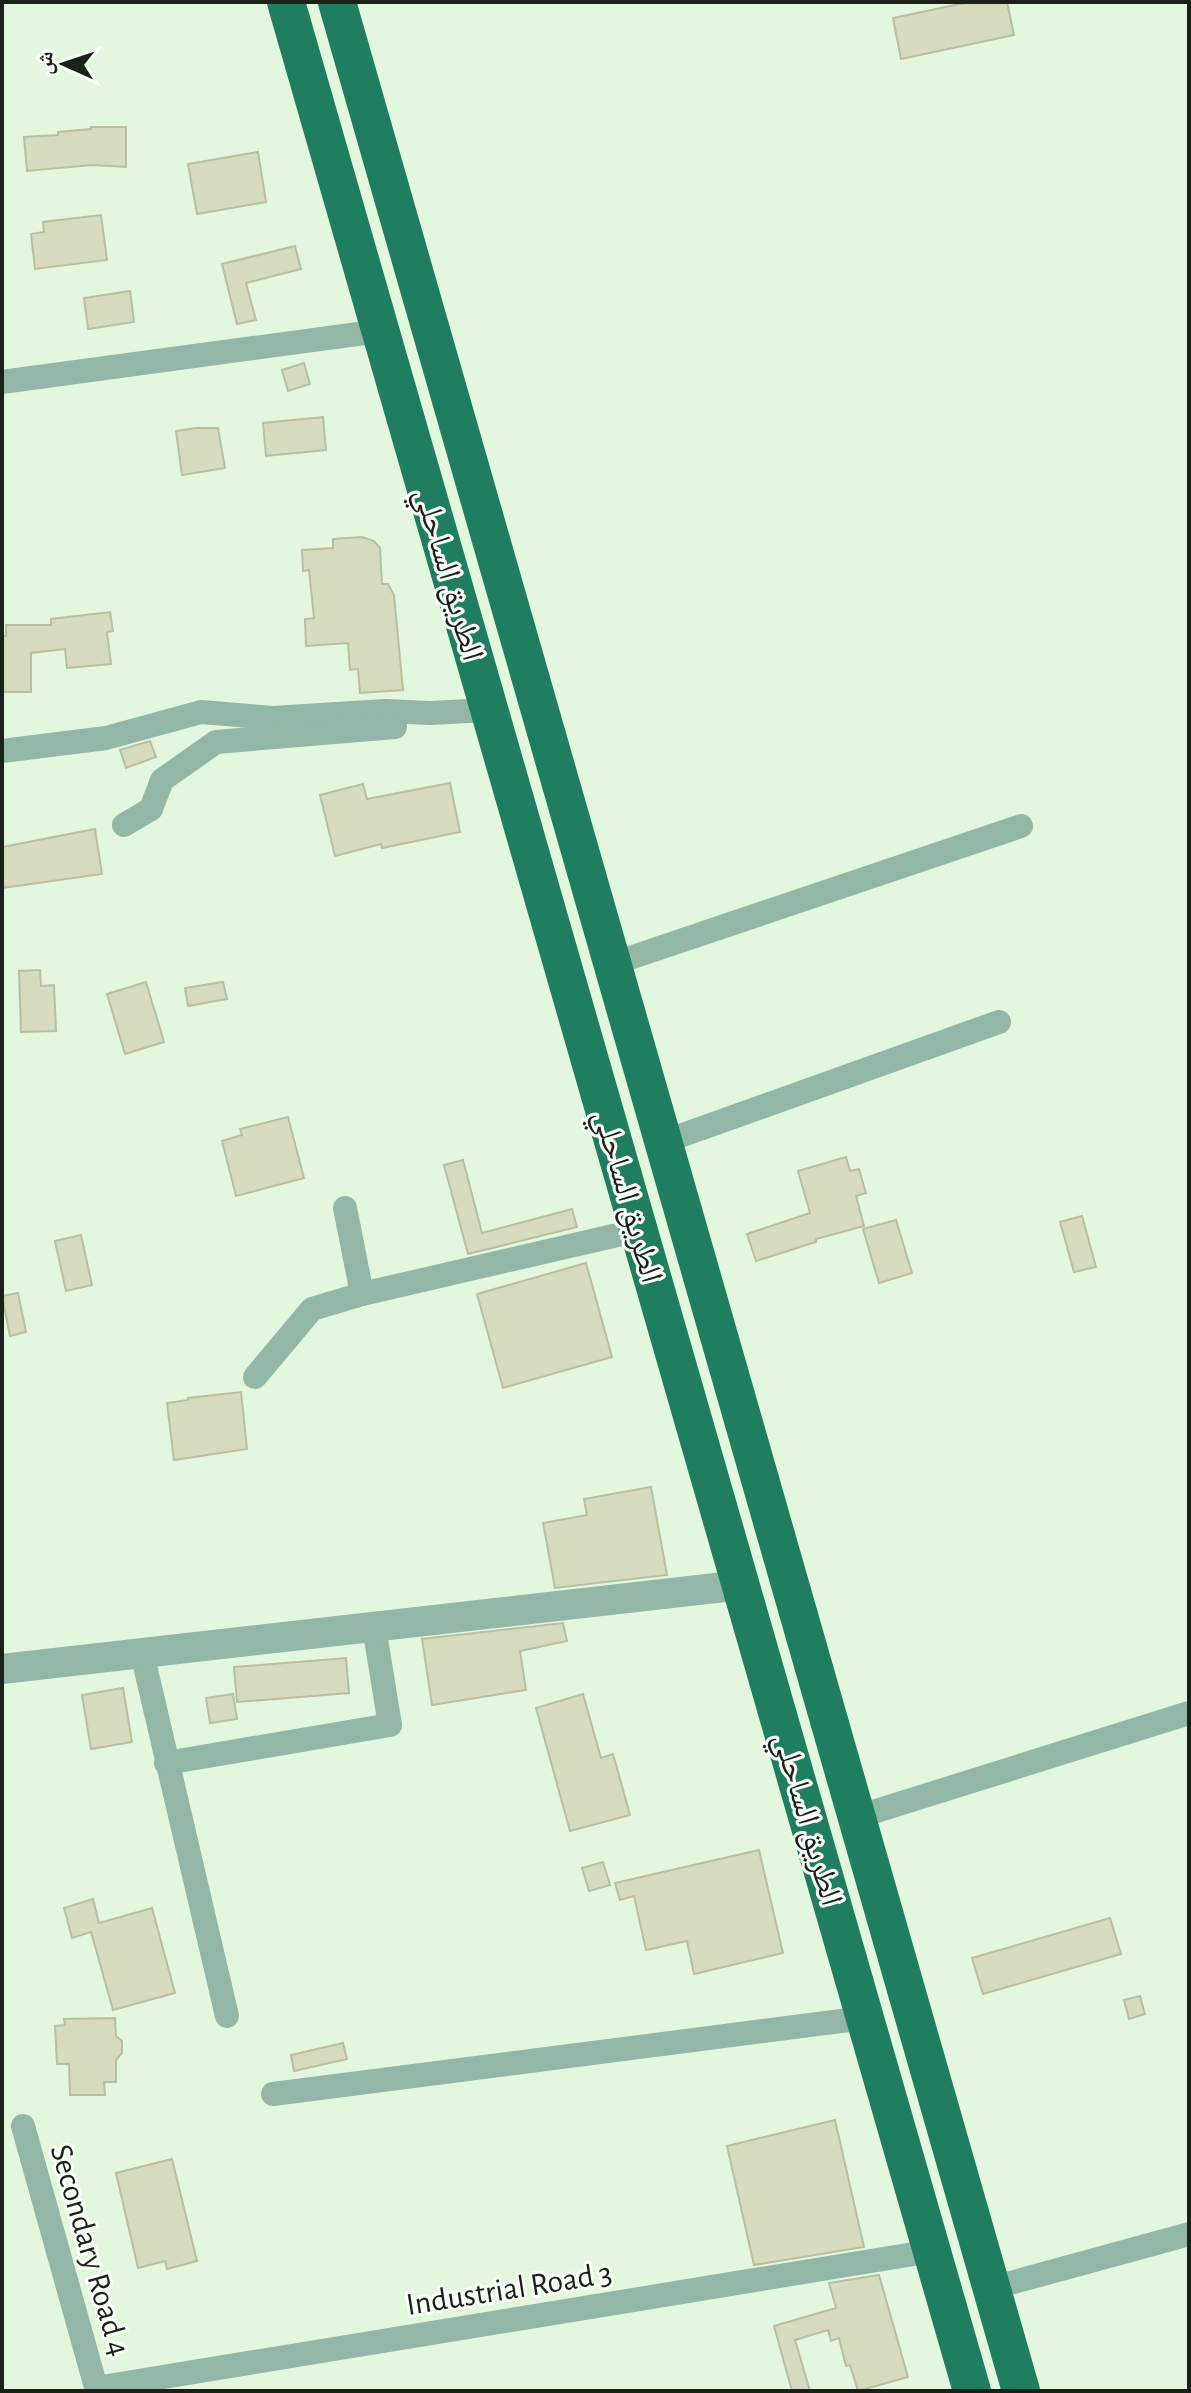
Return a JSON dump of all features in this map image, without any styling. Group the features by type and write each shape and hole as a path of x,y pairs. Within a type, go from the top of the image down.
{"highway":[{"name":"الطريق الساحلي","path":"286,2 972,2391"},
{"name":"الطريق الساحلي","path":"337,2 1021,2391"}],"street":[{"path":"2,382 380,331"},
{"path":"2,751 106,738 201,712 273,718 385,711 430,713 489,710"},
{"path":"124,825 151,809 162,780 216,742 395,726 430,713"},
{"path":"612,964 1021,826"},
{"path":"663,1142 999,1022"},
{"path":"345,1208 362,1294"},
{"path":"255,1377 312,1309 362,1294 639,1230"},
{"path":"2,1669 742,1585"},
{"path":"166,1763 390,1725 374,1627"},
{"path":"142,1653 227,2016"},
{"path":"857,1817 1189,1713"},
{"path":"273,2094 865,2018"},
{"name":"Secondary Road 4","path":"23,2126 96,2390"},
{"path":"992,2288 1189,2234"},
{"name":"Industrial Road 3","path":"96,2390 932,2251"}],"building":[{"path":"969,2 1007,2 1014,35 901,59 893,18"},
{"path":"91,127 126,127 126,167 92,165 27,171 24,137 58,135 58,132"},
{"path":"258,152 266,202 197,214 188,164"},
{"path":"101,215 107,260 35,269 31,234 44,232 43,222"},
{"path":"295,246 301,269 246,283 256,320 237,324 222,264"},
{"path":"130,291 134,322 88,329 84,298"},
{"path":"304,363 310,384 288,391 282,370"},
{"path":"323,417 326,450 266,456 263,423"},
{"path":"218,428 225,468 182,475 176,431"},
{"path":"362,537 374,541 380,548 382,584 388,584 394,595 403,690 360,693 358,669 350,670 348,643 306,646 305,619 314,618 309,570 303,571 302,550 333,548 333,539"},
{"path":"110,612 113,631 107,632 111,664 67,668 65,649 31,653 31,692 2,692 2,636 6,636 6,625 51,625 51,619"},
{"path":"150,741 156,757 126,768 120,750"},
{"path":"450,783 460,832 382,848 381,844 335,856 320,795 363,784 367,799"},
{"path":"95,829 102,874 2,888 2,847"},
{"path":"40,970 41,986 54,985 56,1031 21,1032 19,971"},
{"path":"146,982 164,1042 125,1054 107,994"},
{"path":"223,982 227,999 188,1006 185,988"},
{"path":"288,1117 304,1178 236,1196 222,1141 242,1135 240,1129"},
{"path":"846,1157 850,1171 859,1169 866,1193 856,1196 864,1226 816,1239 816,1242 756,1261 747,1234 810,1213 798,1171"},
{"path":"463,1160 482,1233 572,1209 577,1227 468,1254 444,1165"},
{"path":"1082,1216 1096,1267 1074,1272 1060,1222"},
{"path":"896,1220 912,1273 879,1283 863,1229"},
{"path":"81,1235 92,1285 66,1291 55,1241"},
{"path":"586,1263 612,1357 503,1388 477,1294"},
{"path":"18,1293 26,1332 10,1336 2,1296"},
{"path":"241,1392 247,1449 174,1460 167,1403"},
{"path":"651,1487 667,1575 555,1588 543,1523 587,1515 584,1499"},
{"path":"563,1623 567,1641 520,1651 526,1690 432,1705 422,1639"},
{"path":"346,1658 349,1693 237,1702 234,1667"},
{"path":"123,1688 132,1742 91,1749 82,1695"},
{"path":"233,1694 237,1719 210,1723 206,1698"},
{"path":"583,1694 601,1758 613,1754 630,1815 570,1831 536,1708"},
{"path":"759,1850 783,1953 694,1974 687,1941 646,1950 634,1896 620,1900 615,1883"},
{"path":"603,1862 610,1885 589,1891 582,1868"},
{"path":"93,1899 99,1923 152,1908 175,1993 113,2010 91,1932 72,1938 64,1908"},
{"path":"1110,1918 1121,1954 983,1994 972,1958"},
{"path":"1140,1996 1145,2014 1129,2019 1124,2000"},
{"path":"115,2018 116,2036 122,2041 122,2053 116,2060 116,2082 104,2082 105,2095 70,2095 69,2064 57,2064 55,2026 65,2025 64,2019"},
{"path":"343,2043 347,2059 294,2071 291,2055"},
{"path":"835,2120 864,2247 754,2265 727,2146"},
{"path":"172,2159 197,2261 167,2269 165,2261 138,2268 116,2173"},
{"path":"879,2275 908,2377 858,2391 850,2365 846,2366 839,2338 831,2341 828,2330 795,2340 810,2391 792,2391 774,2326 836,2308 829,2283"}]}
